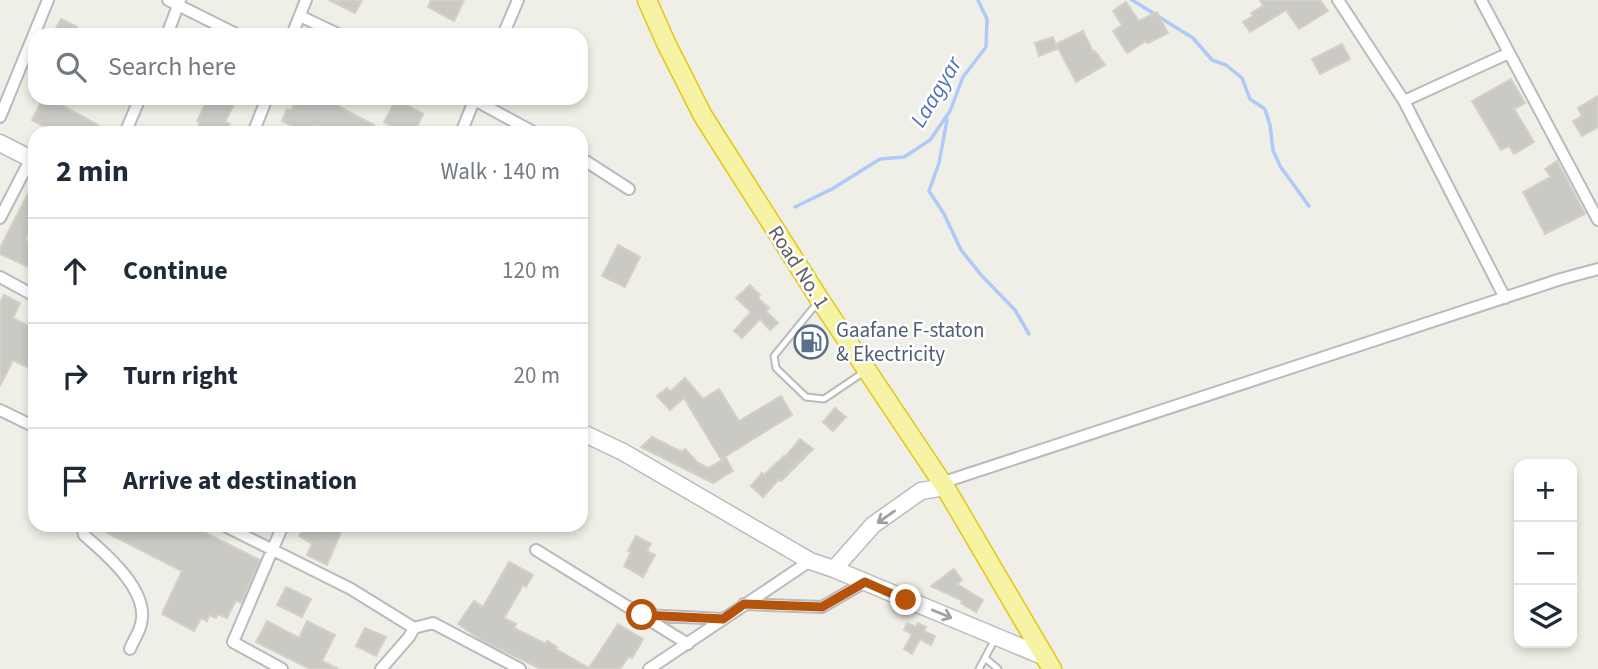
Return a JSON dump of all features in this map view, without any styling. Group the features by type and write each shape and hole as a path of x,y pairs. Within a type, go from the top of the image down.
{"highway":[{"name":"Road No. 1","path":"648,0 703,117 943,485 1049,663"}],"main road":[{"path":"0,143 28,157"},
{"path":"588,435 623,452 810,561 997,636 1049,663"},
{"path":"834,569 873,525 921,491 943,485"}],"street":[{"path":"37,28 48,0"},
{"path":"295,28 306,0"},
{"path":"506,28 519,0"},
{"path":"1338,0 1404,101 1505,298"},
{"path":"1481,0 1598,220"},
{"path":"169,28 175,2 225,28"},
{"path":"300,16 325,28"},
{"path":"0,117 28,49"},
{"path":"1404,101 1509,53"},
{"path":"128,126 137,105"},
{"path":"256,126 264,105"},
{"path":"463,126 471,105"},
{"path":"484,105 522,126"},
{"path":"588,163 628,189"},
{"path":"0,218 28,168"},
{"path":"943,485 1598,269"},
{"path":"0,277 28,292"},
{"path":"0,410 28,424"},
{"path":"83,532 113,560 141,599 142,622 130,649"},
{"path":"236,532 351,589 414,628"},
{"path":"280,532 233,642 282,669"},
{"path":"536,550 688,644"},
{"path":"649,669 810,561"},
{"path":"744,604 822,607 865,582"},
{"path":"642,615 723,619"},
{"path":"381,669 414,628 433,623 520,669"}],"lane":[{"path":"820,300 775,356 776,368 806,397 824,398 867,370"},
{"path":"979,669 997,636"},
{"path":"985,658 998,669"}],"building":[{"path":"329,0 362,0 355,13"},
{"path":"431,0 464,0 454,21 428,7"},
{"path":"1260,0 1320,0 1328,11 1299,29 1286,10 1250,32 1243,22 1263,6"},
{"path":"1126,2 1139,21 1157,12 1168,33 1148,43 1146,41 1127,53 1113,31 1122,25 1113,11"},
{"path":"61,19 77,27 76,28 56,28"},
{"path":"1083,31 1093,52 1095,51 1105,65 1076,82 1056,44"},
{"path":"1053,37 1057,49 1039,56 1035,43"},
{"path":"1342,44 1350,59 1320,74 1312,59"},
{"path":"1511,79 1525,103 1514,109 1534,142 1514,154 1509,146 1501,150 1472,101"},
{"path":"1598,96 1598,127 1582,136 1573,121 1582,116 1578,108"},
{"path":"40,105 62,105 98,125 43,126 32,120"},
{"path":"205,105 234,105 225,122 229,126 198,126 200,122 197,121"},
{"path":"294,105 336,105 374,125 292,126 282,121 287,109 291,111"},
{"path":"393,105 407,105 423,114 417,126 391,126 384,122"},
{"path":"1557,161 1585,214 1545,234 1523,192 1551,177 1545,169"},
{"path":"28,194 28,267 0,254 0,248"},
{"path":"618,245 640,257 625,287 602,276"},
{"path":"750,285 760,295 758,298 769,308 766,311 778,323 770,330 760,319 742,338 734,331 751,312 736,298"},
{"path":"4,295 20,303 13,318 28,326 28,368 13,360 0,386 0,302"},
{"path":"685,378 703,399 719,389 739,421 781,396 792,415 721,459 684,398 670,410 657,396 667,388 670,392"},
{"path":"835,408 846,417 833,431 823,422"},
{"path":"652,437 682,452 685,449 697,462 708,468 726,458 733,471 713,483 641,447"},
{"path":"800,439 813,449 763,497 751,486 762,473 764,475 785,457"},
{"path":"106,532 204,532 260,560 241,603 236,600 227,618 218,614 216,618 209,615 207,621 201,618 194,631 162,614 182,571"},
{"path":"301,532 341,532 327,565 307,555 312,544 299,536"},
{"path":"636,536 651,544 647,551 655,555 643,577 624,566"},
{"path":"509,562 533,575 526,587 523,585 504,618 516,624 514,628 546,644 547,641 589,668 618,624 643,639 632,658 629,656 620,669 541,669 483,641 458,624 474,601 483,607"},
{"path":"954,569 962,580 957,584 983,600 976,612 961,603 963,601 931,586"},
{"path":"286,587 311,599 302,617 277,605"},
{"path":"267,621 299,638 307,621 335,635 322,661 338,669 310,669 256,642"},
{"path":"907,623 916,627 918,623 926,627 924,631 935,636 931,645 920,639 912,654 904,649 912,634 904,630"},
{"path":"365,628 386,637 376,656 356,646"}],"waterway":[{"name":"Laagyar","path":"795,207 832,189 880,159 904,157 930,140 950,111 963,77 986,47 987,19 978,0"},
{"path":"1132,0 1193,38 1212,60 1226,65 1242,78 1250,99 1265,109 1273,150 1280,166 1309,206"},
{"path":"947,120 939,163 929,191 944,214 961,250 1015,310 1029,334"}],"place":[{"name":"Gaafane F-staton & Ekectricity","path":"811,342"}],"route":[{"path":"642,615 723,619 744,604 822,607 865,582 906,600"}]}
